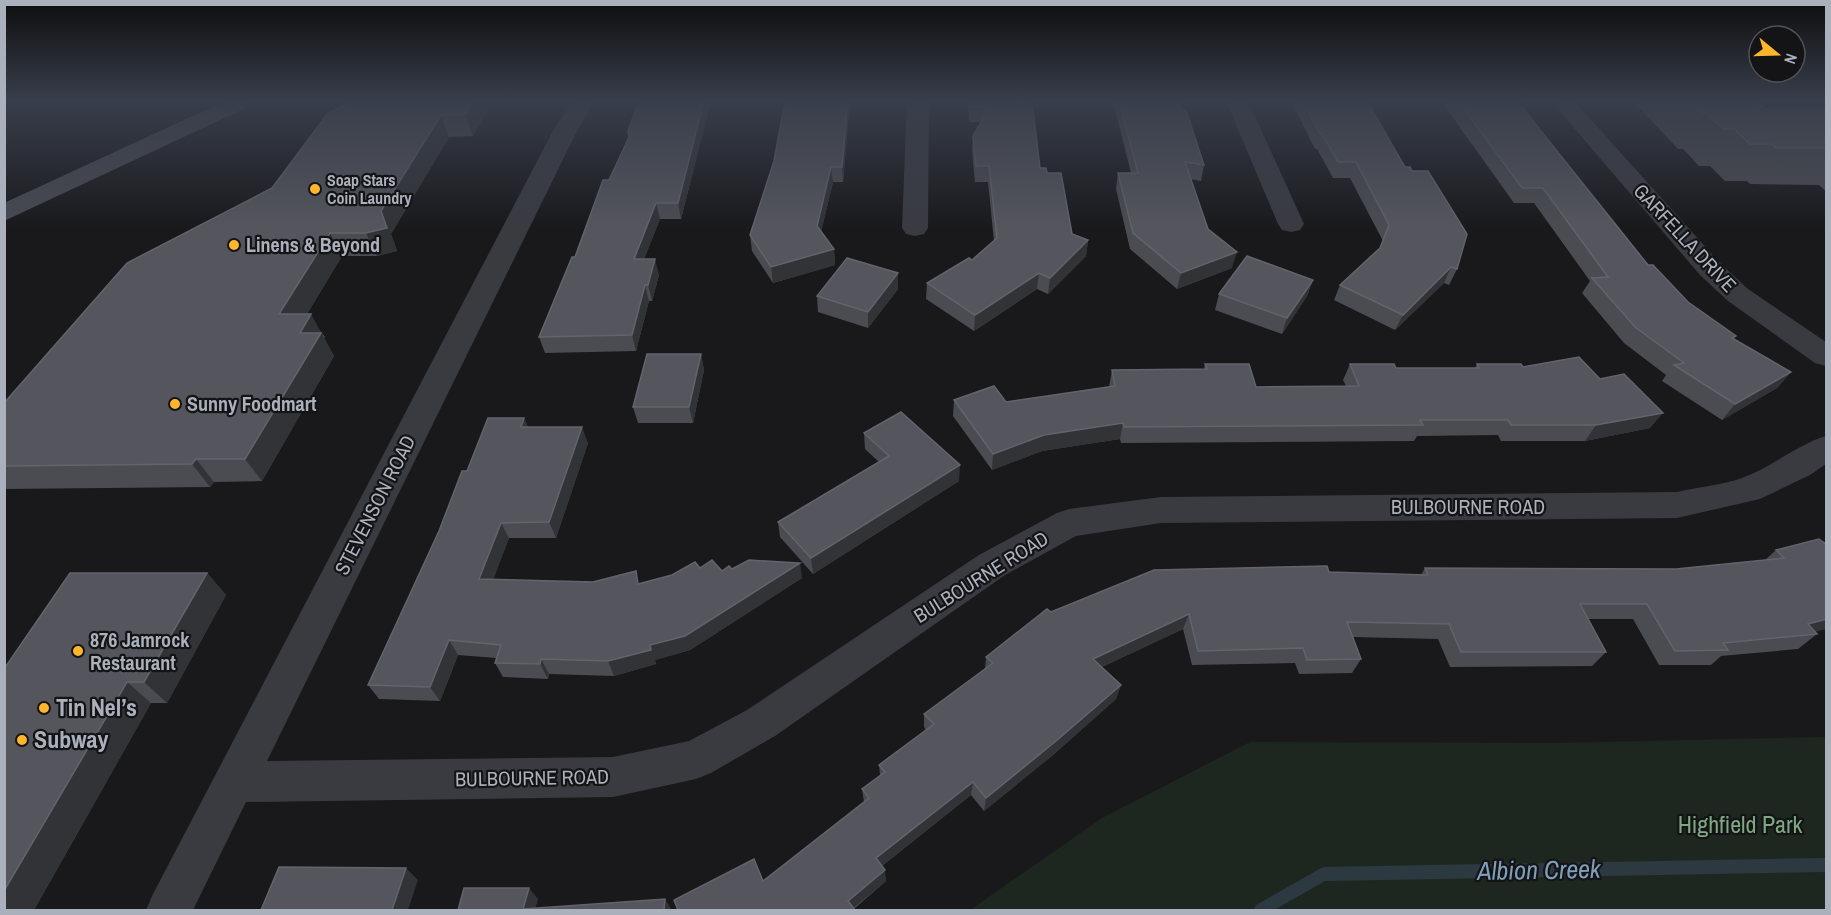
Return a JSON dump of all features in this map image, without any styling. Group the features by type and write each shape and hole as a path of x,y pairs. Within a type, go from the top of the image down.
{"main road":[{"path":"4,213 151,144"}],"street":[{"name":"STEVENSON ROAD","path":"169,910 559,144"},
{"path":"915,228 917,144"},
{"path":"1256,144 1291,224"},
{"name":"GARFELLA DRIVE","path":"1600,144 1710,269 1747,302 1827,356"},
{"name":"BULBOURNE ROAD","path":"234,782 613,777 696,759 761,723 992,565 1070,523 1161,510 1677,505 1748,490 1798,466 1827,448"}],"green space":[{"name":"Highfield Park","path":"1826,737 1826,910 970,910 1102,818 1250,742 1560,743"}],"building":[{"name":"Sunny Foodmart","path":"305,144 423,144 381,211 387,228 366,233 330,233 279,314 311,314 300,333 321,333 245,459 196,459 192,464 4,466 4,403 127,263 272,188"},
{"path":"626,144 693,144 678,203 656,203 634,259 655,259 648,285 645,285 632,335 539,337 572,257 575,257 603,180 609,180"},
{"path":"777,144 844,144 842,167 831,167 817,226 834,249 771,267 750,235 774,161"},
{"path":"974,144 1037,144 1040,168 1046,168 1047,173 1061,173 1072,234 1088,240 1050,278 1039,273 975,315 927,283 969,258 972,260 997,238 989,166 976,166"},
{"path":"1130,144 1197,144 1204,165 1185,162 1208,229 1237,252 1181,273 1133,233 1118,173 1138,173"},
{"path":"1328,144 1392,144 1405,167 1410,167 1412,171 1428,171 1467,234 1457,269 1451,267 1403,315 1340,285 1380,248 1389,225 1356,162 1338,162"},
{"path":"1489,144 1551,144 1648,265 1653,265 1688,302 1736,336 1732,338 1791,372 1735,404 1674,365 1684,363 1635,327 1592,278 1608,277 1543,188 1522,188"},
{"path":"1750,144 1827,144 1827,148 1776,148 1772,144"},
{"path":"1247,256 1313,280 1287,318 1219,294"},
{"path":"847,258 898,273 868,312 817,296"},
{"path":"647,354 701,354 689,407 633,407"},
{"path":"1579,357 1600,379 1624,374 1663,413 1596,425 1511,425 1508,420 1420,420 1423,425 1124,427 1123,423 1044,435 993,454 954,400 994,386 1006,402 1115,386 1112,370 1207,369 1205,364 1249,364 1256,387 1359,386 1350,364 1394,364 1396,368 1479,368 1477,364 1521,364 1523,367"},
{"path":"901,412 960,465 811,558 778,522 889,456 864,433"},
{"path":"488,418 524,418 521,427 582,427 549,522 501,523 479,579 593,582 636,571 638,584 672,575 695,562 700,568 712,560 722,571 729,566 732,569 749,560 800,563 685,636 650,645 651,650 608,661 541,659 540,664 495,663 501,645 449,640 430,687 368,685 439,531 462,471 467,471"},
{"path":"1819,539 1827,544 1827,619 1808,624 1817,634 1723,643 1728,650 1675,651 1647,604 1580,604 1606,652 1461,652 1449,624 1347,622 1361,659 1307,660 1303,648 1198,651 1189,614 1093,659 1121,685 986,798 973,782 876,858 885,870 848,901 855,910 678,910 674,900 754,859 763,881 869,798 862,789 885,772 879,765 934,724 924,714 993,663 986,657 1047,609 1051,612 1154,570 1327,566 1329,572 1428,575 1425,568 1676,569 1784,558 1776,550"},
{"path":"70,573 207,573 144,682 127,682 4,891 4,669"},
{"path":"279,867 406,868 392,910 261,910"},
{"path":"464,888 529,888 523,909 665,899 664,910 458,910"}],"waterway":[{"name":"Albion Creek","path":"1261,910 1323,874 1826,865"}],"place":[{"name":"Soap Stars Coin Laundry","path":"315,189"},
{"name":"Linens & Beyond","path":"234,245"},
{"name":"Sunny Foodmart","path":"175,404"},
{"name":"876 Jamrock Restaurant","path":"78,651"},
{"name":"Tin Nel’s","path":"44,708"},
{"name":"Subway","path":"22,740"}]}
